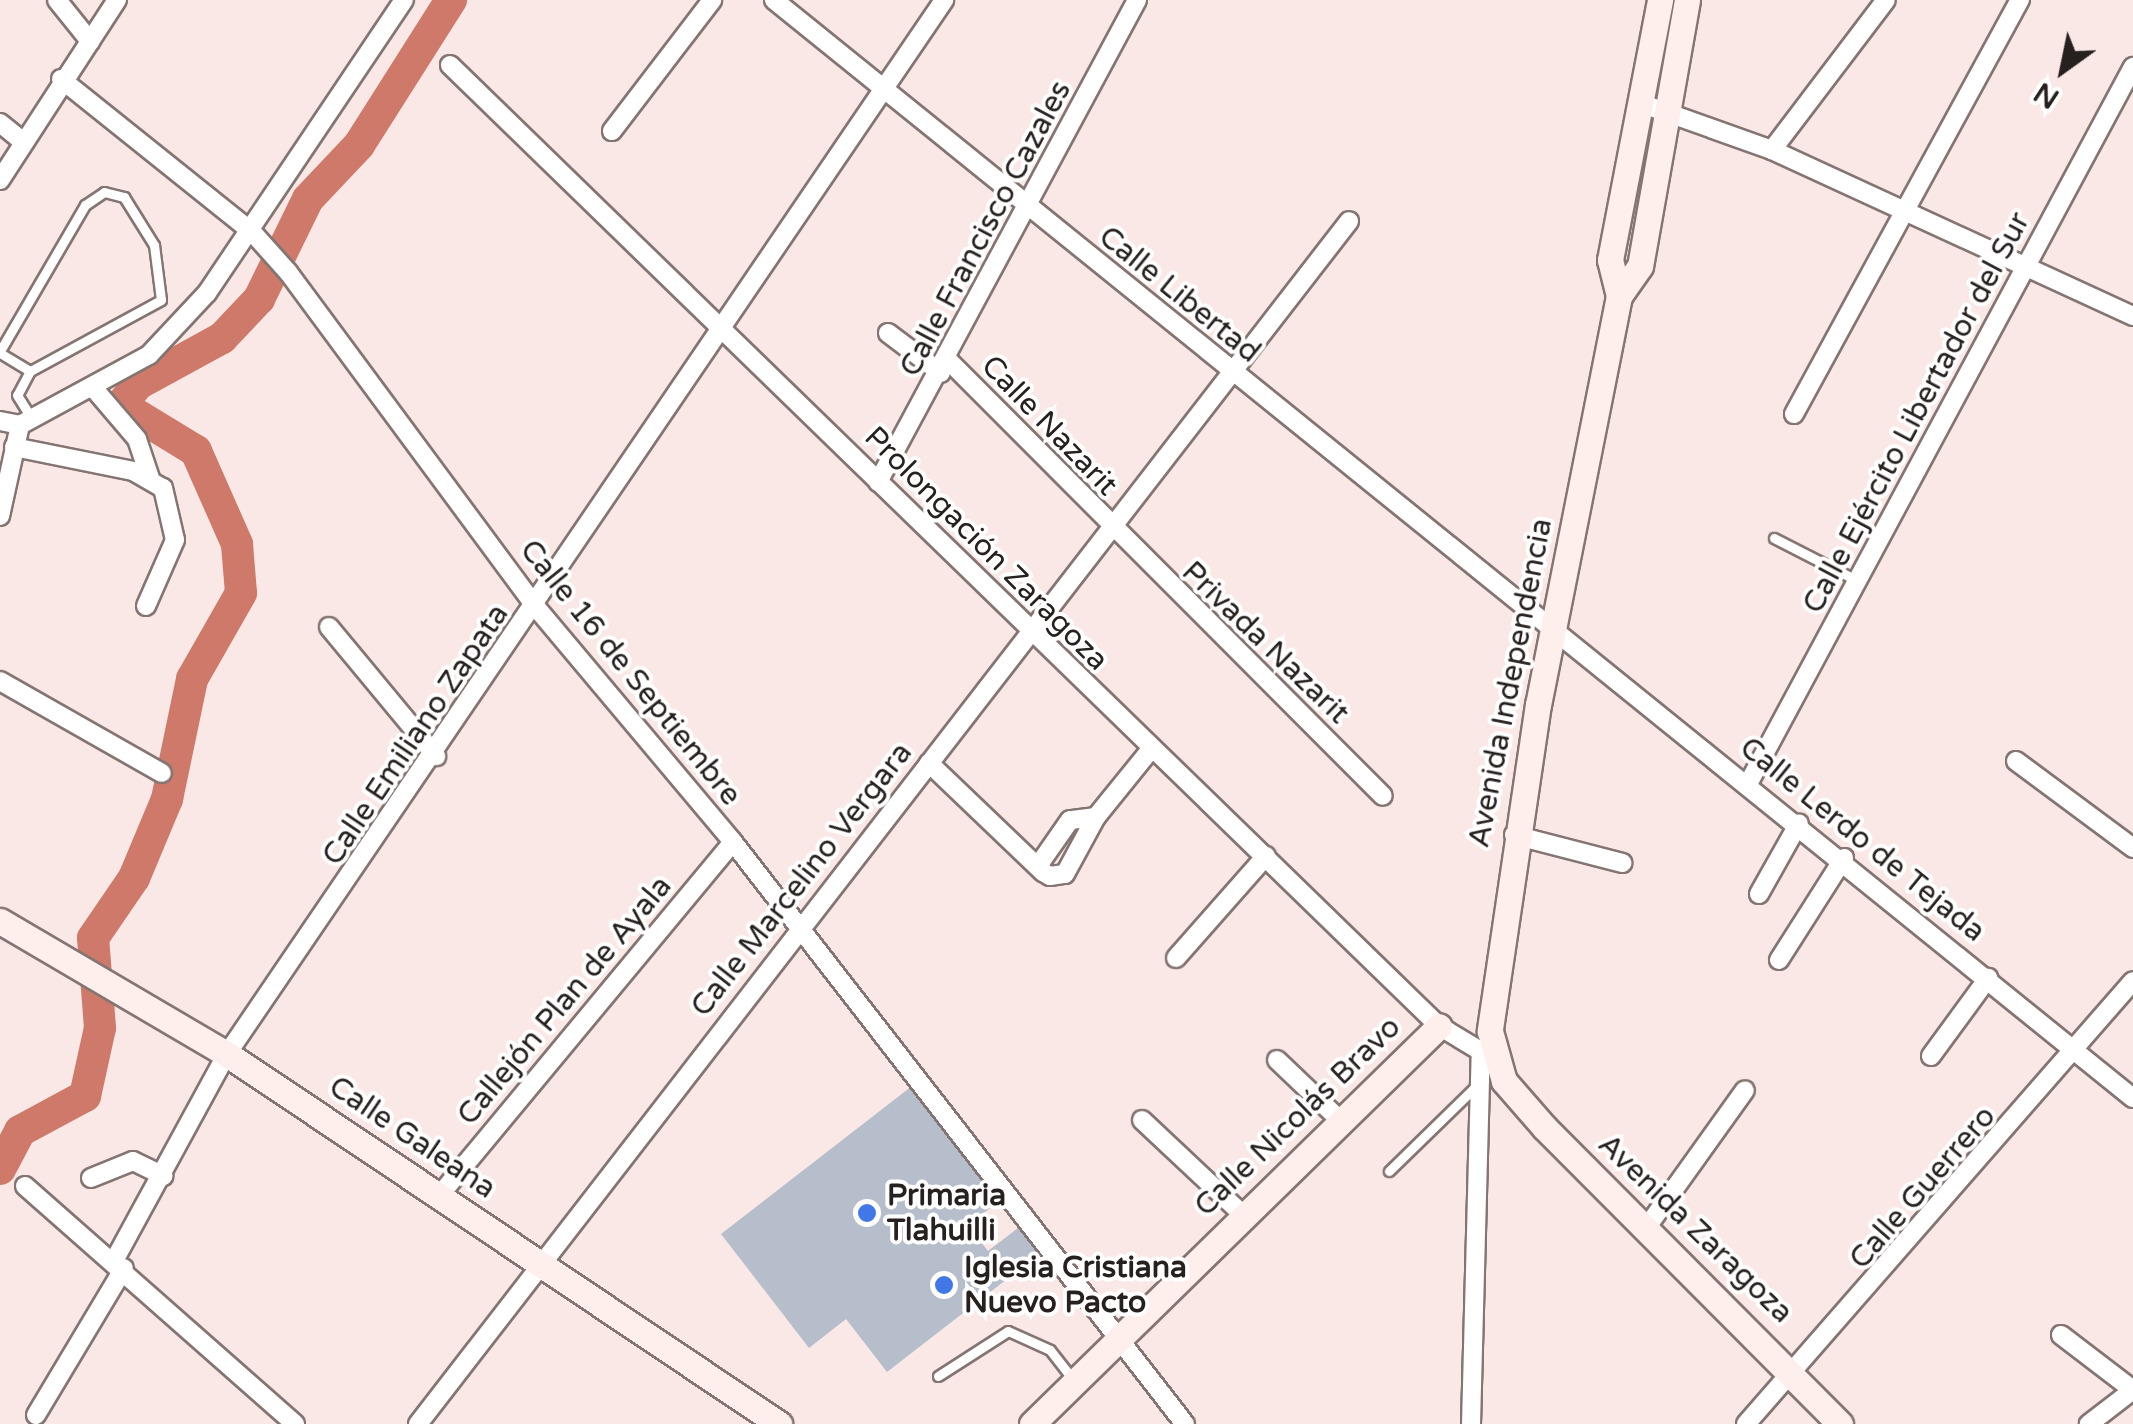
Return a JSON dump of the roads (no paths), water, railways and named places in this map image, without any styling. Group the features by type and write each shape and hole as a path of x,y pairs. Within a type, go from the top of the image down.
{"main road":[{"name":"Avenida Independencia","path":"1493,1065 1488,1005 1514,836 1618,296 1610,260 1660,0"},
{"name":"Avenida Independencia","path":"1618,296 1640,266 1687,0"},
{"name":"Calle Galeana","path":"0,922 58,951 227,1054 779,1424"},
{"name":"Calle Nicolás Bravo","path":"1032,1424 1439,1026"},
{"name":"Avenida Zaragoza","path":"1493,1065 1840,1424"}],"street":[{"path":"58,0 90,41"},
{"path":"0,180 21,140 117,0"},
{"path":"0,420 26,422 96,391 149,355 258,237 404,0"},
{"path":"612,131 712,0"},
{"name":"Calle Libertad","path":"774,0 884,96 1557,624"},
{"name":"Calle Emiliano Zapata","path":"38,1421 227,1054 436,756 721,326 884,96 944,0"},
{"name":"Calle Francisco Cazales","path":"878,482 1030,211 1137,0"},
{"path":"1772,150 1886,0"},
{"path":"1794,414 1907,214 2020,0"},
{"name":"Prolongación Zaragoza","path":"450,65 721,326 1027,631 1439,1026 1493,1065"},
{"name":"Calle Ejército Libertador del Sur","path":"1748,784 2133,67"},
{"name":"Calle 16 de Septiembre","path":"61,80 258,237 288,272 535,606 733,842 1185,1424"},
{"path":"1640,102 1772,150 2133,316"},
{"path":"0,124 21,140"},
{"name":"Calle Marcelino Vergara","path":"418,1424 537,1261 796,927 930,762 1027,631 1235,374 1349,221"},
{"name":"Calle Nazarit","path":"888,334 945,367 1109,529"},
{"path":"96,391 137,439 150,478 173,505 176,540 146,606"},
{"path":"0,516 14,447 26,422"},
{"path":"14,447 150,478"},
{"name":"Privada Nazarit","path":"1109,529 1383,796"},
{"name":"Calle Lerdo de Tejada","path":"1557,624 2133,1098"},
{"path":"330,627 436,756"},
{"path":"0,681 162,773"},
{"path":"930,762 1040,869 1064,874 1092,815 1151,749"},
{"path":"2016,762 2133,848"},
{"path":"1040,869 1070,820 1092,815"},
{"path":"1759,894 1799,824"},
{"path":"1514,836 1622,863"},
{"name":"Callejón Plan de Ayala","path":"440,1196 733,842"},
{"path":"1176,958 1266,856"},
{"path":"1779,960 1844,858"},
{"path":"1931,1056 1988,978"},
{"name":"Calle Guerrero","path":"1746,1424 2076,1054 2133,980"},
{"path":"1277,1060 1341,1121"},
{"name":"Avenida Independencia","path":"1471,1424 1474,1088 1493,1065"},
{"path":"1646,1227 1745,1090"},
{"path":"1142,1120 1243,1215"},
{"path":"91,1178 134,1161 164,1176"},
{"path":"25,1186 119,1264 295,1424"},
{"path":"2061,1335 2133,1390 2089,1424"}],"lane":[{"path":"26,422 17,395 30,372 161,300 154,246 124,197 104,192 85,205 0,352 30,372"},
{"path":"1774,538 1858,580"},
{"path":"1389,1171 1474,1088"},
{"path":"938,1376 1008,1331 1050,1350 1074,1380"}],"waterway":[{"path":"0,1169 20,1131 85,1096 100,1028 93,938 134,878 167,799 192,679 241,593 237,544 196,451 121,405 138,384 222,338 259,299 308,199 359,145 451,0"}],"place":[{"name":"Primaria Tlahuilli","path":"867,1213"},
{"name":"Iglesia Cristiana Nuevo Pacto","path":"944,1285"}]}
